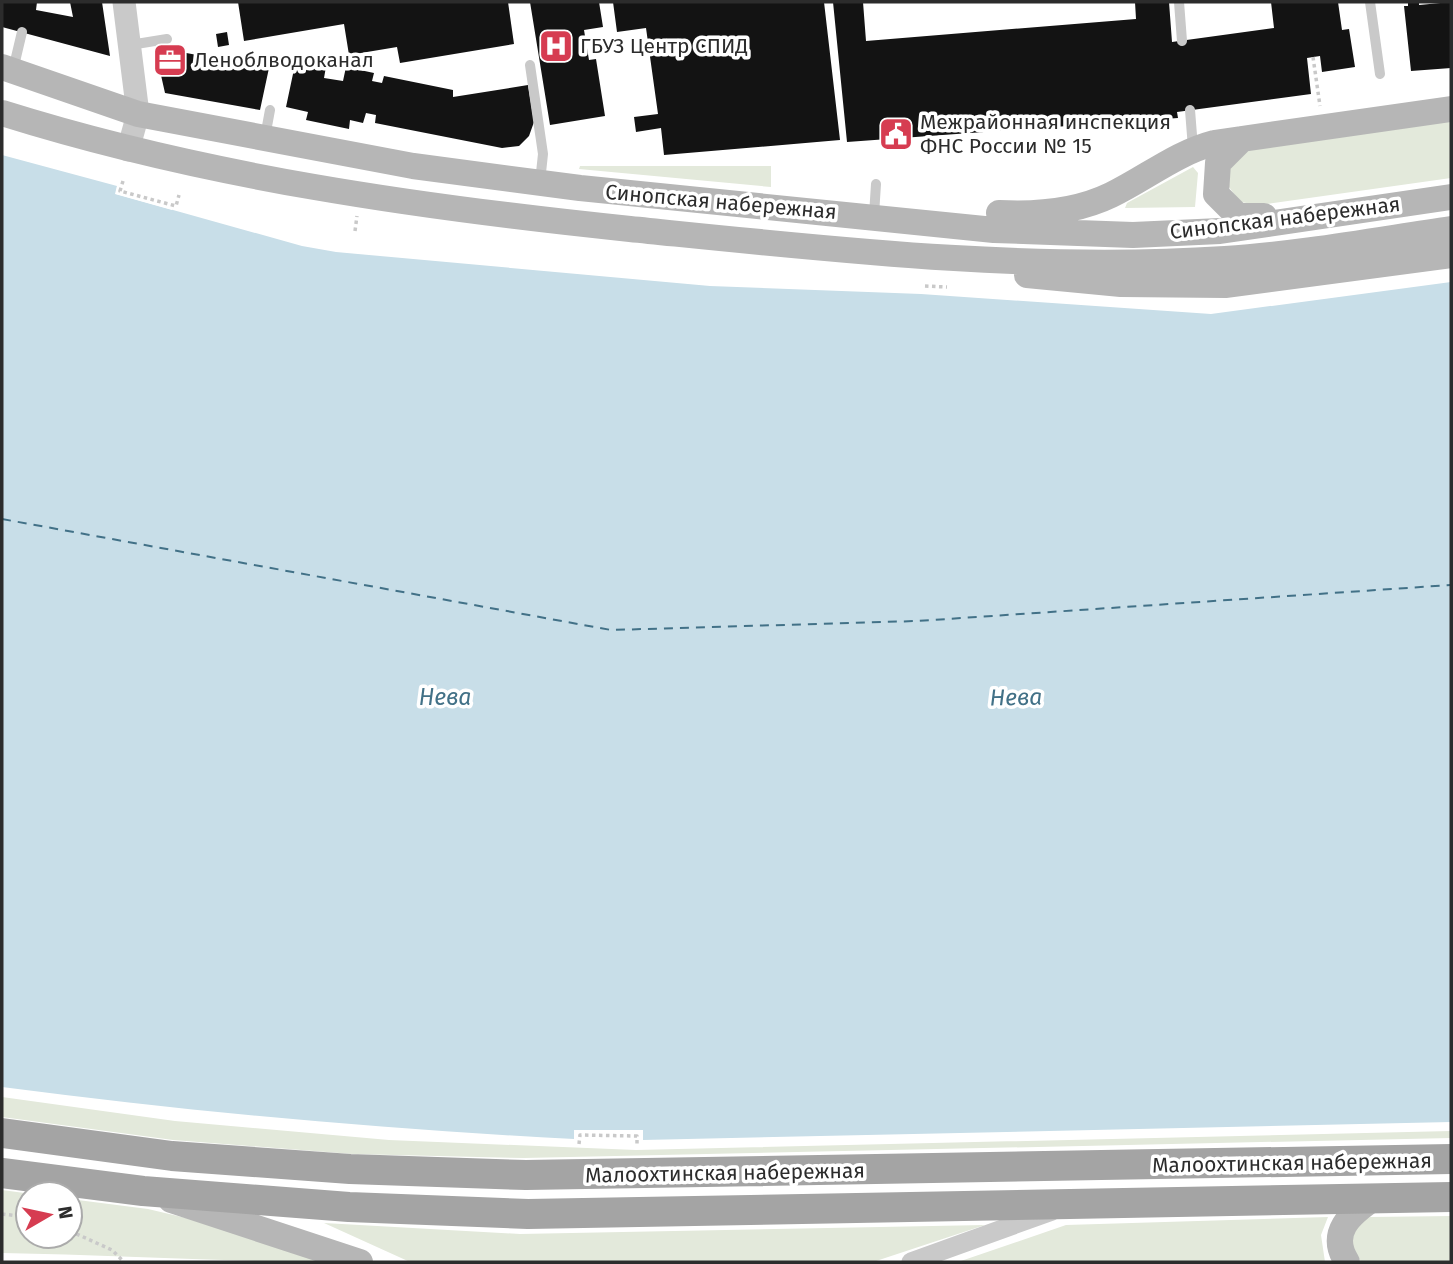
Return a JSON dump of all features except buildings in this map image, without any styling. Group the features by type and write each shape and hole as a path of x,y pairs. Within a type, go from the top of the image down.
{"main road":[{"name":"Синопская набережная","path":"7,69 138,114 486,178 1038,233 1133,235 1220,231 1451,197"},
{"path":"922,221 956,211 1030,215 1074,208 1106,189 1193,149 1242,139 1451,109"},
{"name":"Синопская набережная","path":"2,113 128,150 452,211 886,254 986,260 1224,259 1451,229"},
{"path":"1242,139 1218,163 1216,194 1225,206 1238,216 1251,218 1293,211 1317,216"},
{"path":"986,260 1026,275 1179,286 1276,280 1451,255"},
{"name":"Малоохтинская набережная","path":"2,1133 172,1156 351,1169 526,1175 1451,1159"},
{"name":"Малоохтинская набережная","path":"2,1173 143,1191 349,1207 528,1214 1451,1197"},
{"path":"143,1191 360,1262"},
{"path":"1346,1262 1340,1252 1341,1229 1356,1210 1374,1198"}],"street":[{"path":"124,2 138,114 128,150"},
{"path":"911,1262 1068,1205"}],"lane":[{"path":"1179,2 1182,41"},
{"path":"1370,2 1380,74"},
{"path":"7,69 22,32"},
{"path":"130,45 167,39"},
{"path":"530,65 543,154 540,184"},
{"path":"265,139 270,110"},
{"path":"1190,110 1193,149"},
{"path":"874,216 876,184"}],"path":[{"path":"1313,57 1321,112"},
{"path":"123,181 120,191 176,206 179,195"},
{"path":"355,231 357,215"},
{"path":"925,286 947,287"},
{"path":"579,1144 580,1135 637,1136 637,1145"},
{"path":"84,1237 112,1250 124,1262"}],"shaded area":[{"path":"1451,119 1451,178 1260,205 1240,202 1229,187 1230,165 1245,150"},
{"path":"580,166 771,166 771,187 579,169"},
{"path":"1193,167 1198,173 1195,207 1125,208 1127,203"},
{"path":"2,1097 175,1121 389,1140 636,1150 1451,1131 1451,1138 524,1158 352,1154 173,1140 2,1117"},
{"path":"2,1190 14,1192 14,1250 84,1250 84,1201 148,1209 203,1222 334,1262 251,1261 2,1253"},
{"path":"1451,1216 1451,1262 1361,1262 1348,1239 1362,1220 1370,1217"},
{"path":"1328,1217 1321,1235 1325,1262 958,1262 1066,1225"},
{"path":"324,1223 520,1234 985,1225 873,1262 410,1262"}],"water":[{"name":"Нева","path":"2,155 117,186 116,194 302,246 336,252 710,286 921,294 1211,314 1451,282 1451,1122 643,1140 642,1130 575,1130 574,1139 287,1119 2,1087"}],"pier":[{"path":"117,186 121,187 119,192 173,206 172,210 115,194"},
{"path":"574,1130 643,1130 643,1140 639,1140 639,1133 578,1133 578,1139 574,1139"}],"ferry route":[{"path":"2,519 611,630 917,621 1451,585"}],"place":[{"name":"ГБУЗ Центр СПИД","path":"556,46"},
{"name":"Леноблводоканал","path":"170,60"},
{"name":"Межрайонная инспекция ФНС России № 15","path":"896,134"}]}
